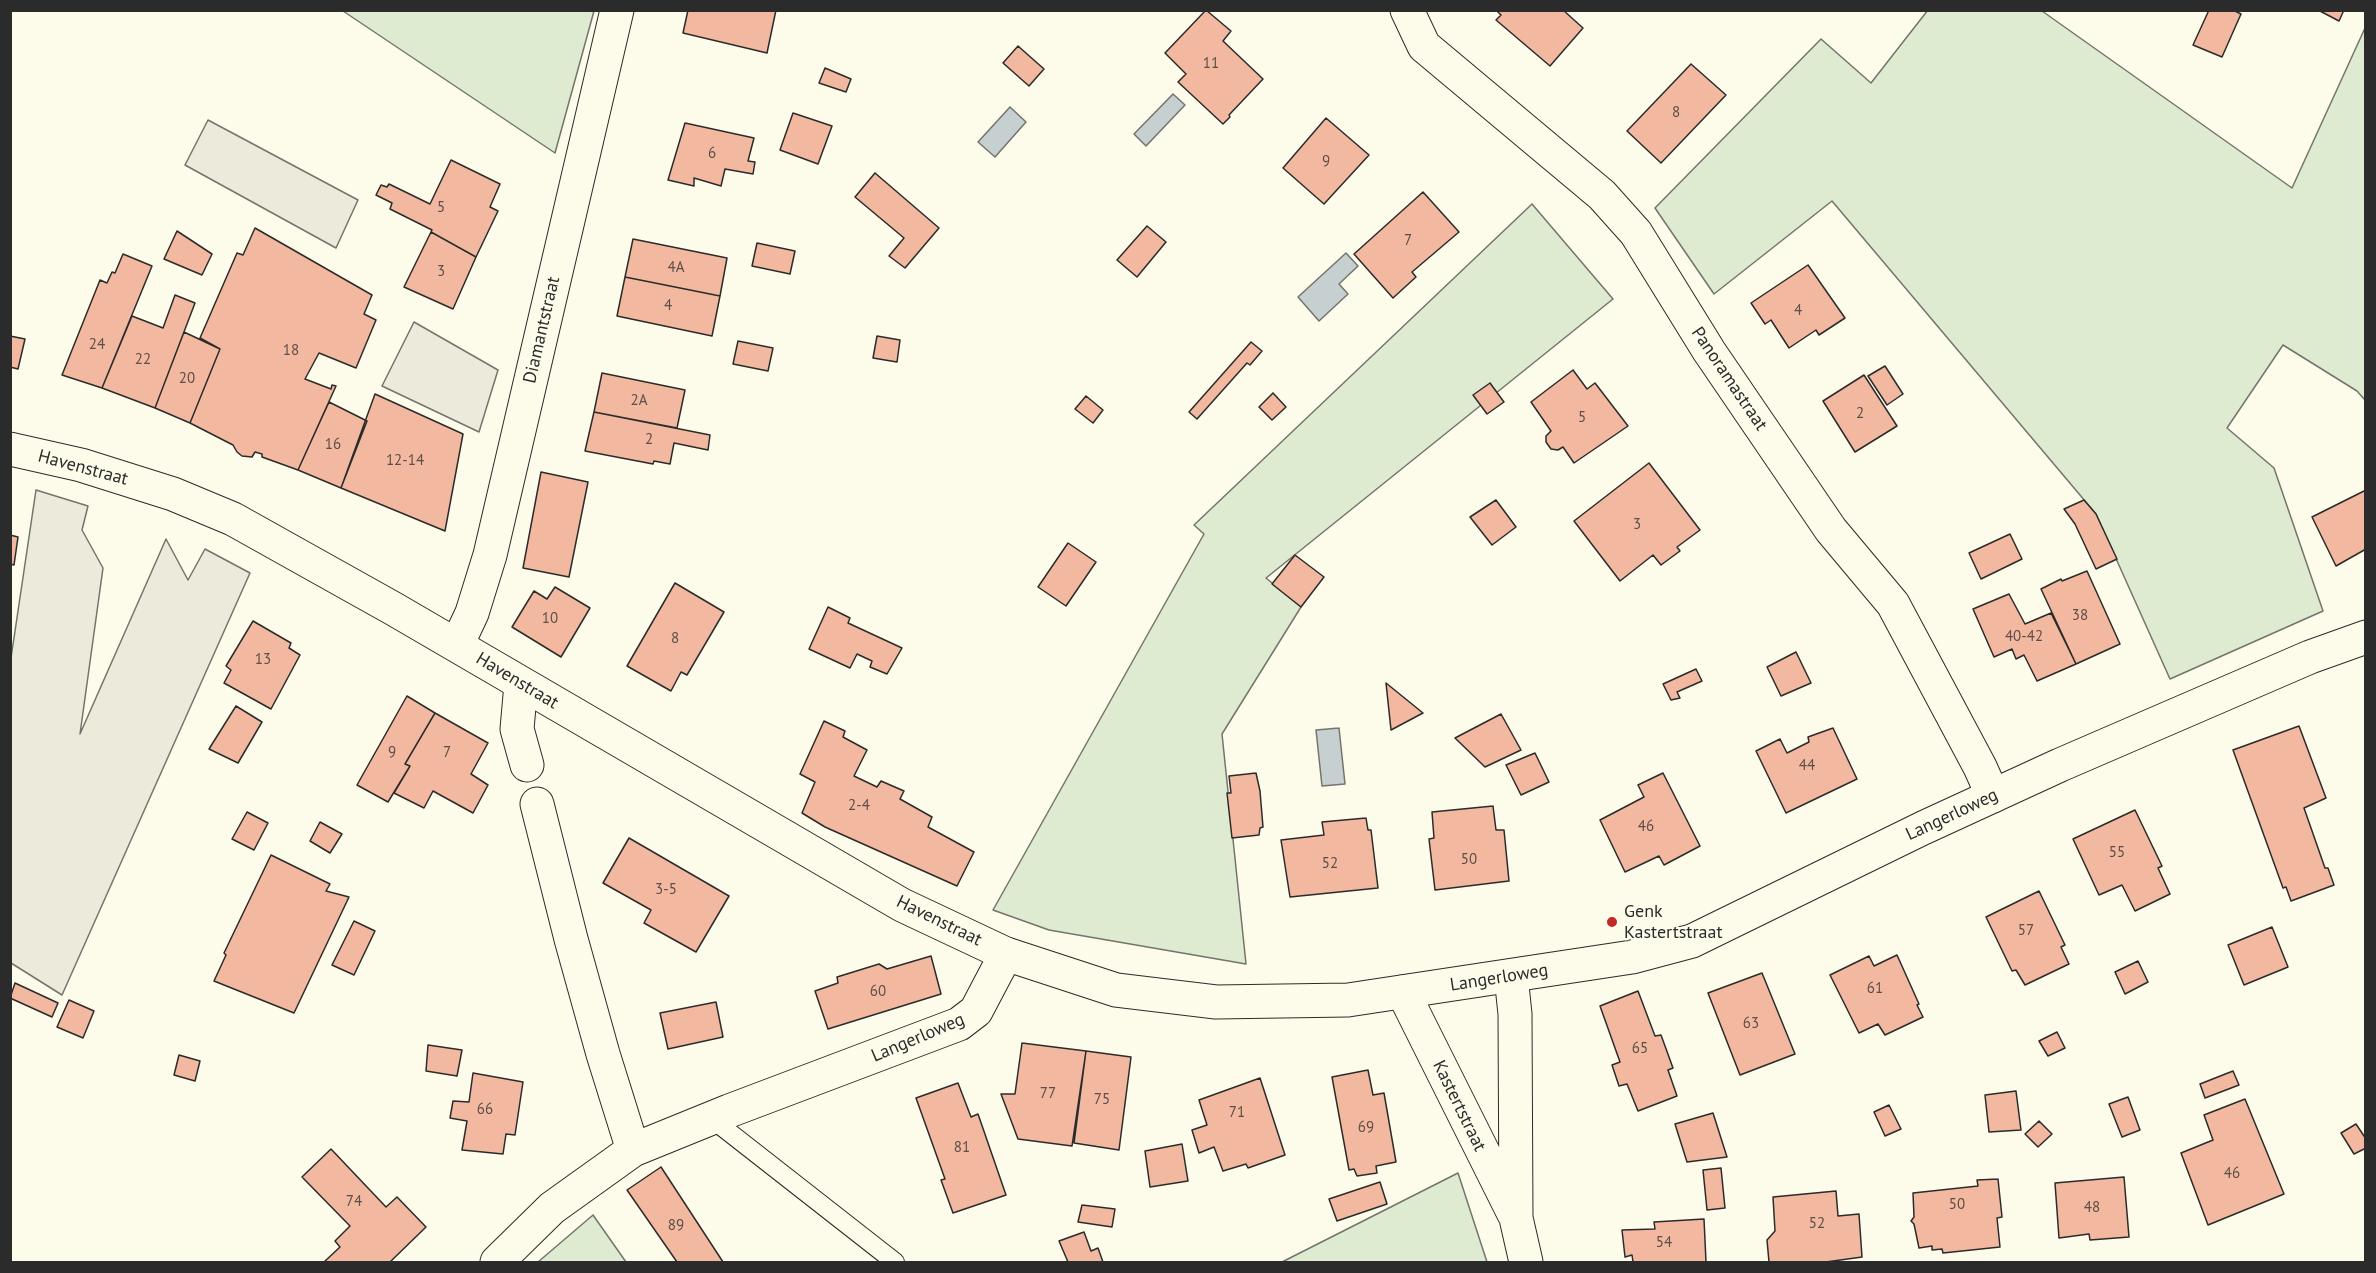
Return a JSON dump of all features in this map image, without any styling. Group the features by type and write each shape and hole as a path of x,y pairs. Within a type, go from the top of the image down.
{"street":[{"name":"Diamantstraat","path":"457,645 472,613 490,555 617,10"},
{"name":"Panoramastraat","path":"1407,10 1424,46 1602,195 1636,233 1709,351 1831,530 1893,604 1980,767 1993,796"},
{"name":"Havenstraat","path":"10,449 81,465 173,494 233,519 457,645 902,905 1006,954"},
{"name":"Langerloweg","path":"497,1263 552,1208 633,1150 959,1024 976,1011 1006,954 1116,990 1216,1002 1348,1000 1632,957 1692,941 1993,796 2310,657 2366,637"},
{"path":"521,684 517,729 527,765"},
{"path":"537,804 581,974 633,1150"},
{"name":"Kastertstraat","path":"1511,976 1515,1014 1516,1218 1526,1263"},
{"name":"Kastertstraat","path":"1403,992 1516,1218"}],"lane":[{"path":"711,1118 896,1263"}],"green space":[{"path":"1928,10 2042,11 2292,188 2365,28 2365,400 2357,391 2283,345 2227,428 2274,468 2323,611 2170,679 2096,514 1832,201 1714,294 1655,208 1821,39 1871,83"},
{"path":"343,11 594,11 555,153"},
{"path":"1532,204 1613,299 1266,578 1301,607 1222,734 1246,964 1049,930 993,910 1204,534 1194,525"},
{"path":"1458,1173 1487,1262 1282,1262"},
{"path":"593,1215 626,1262 538,1262"}],"shaded area":[{"path":"1173,94 1185,105 1146,146 1134,134"},
{"path":"1010,107 1026,122 995,157 978,142"},
{"path":"208,120 358,200 336,248 185,165"},
{"path":"1346,253 1358,266 1339,284 1348,294 1319,321 1298,297"},
{"path":"414,322 498,370 479,432 382,386"},
{"path":"36,490 88,506 82,530 103,568 80,734 166,539 188,580 205,549 250,573 62,995 11,963 11,658"},
{"path":"1339,728 1345,784 1322,786 1316,730"}],"building":[{"path":"688,10 776,10 767,53 683,33"},
{"path":"1206,10 1231,31 1223,41 1263,79 1223,124 1178,82 1186,74 1165,53"},
{"path":"1496,10 1563,10 1583,28 1550,66 1496,20 1501,15"},
{"path":"2209,10 2233,10 2241,14 2222,57 2193,45"},
{"path":"2318,10 2344,10 2339,21"},
{"path":"1018,46 1044,69 1029,86 1003,63"},
{"path":"1691,64 1726,95 1661,163 1627,131"},
{"path":"825,68 851,79 846,92 819,83"},
{"path":"793,113 832,126 818,164 780,150"},
{"path":"1326,118 1369,155 1324,204 1283,168"},
{"path":"685,123 754,138 748,161 755,162 753,174 725,169 721,186 694,178 694,186 668,180"},
{"path":"451,160 500,184 490,207 498,211 476,257 431,232 432,230 390,209 392,203 376,195 381,185 387,187 389,184 430,204"},
{"path":"875,173 939,228 905,268 889,256 904,238 855,197"},
{"path":"1423,192 1459,232 1412,272 1416,277 1393,298 1354,254"},
{"path":"1147,226 1166,242 1137,277 1117,260"},
{"path":"255,228 372,295 364,314 376,320 356,368 319,353 305,379 331,389 332,385 336,386 298,470 262,457 262,454 255,452 252,457 242,456 233,445 190,423 220,349 200,338 237,253 243,255"},
{"path":"177,231 212,254 202,275 164,259"},
{"path":"431,232 476,257 453,309 404,287"},
{"path":"633,239 727,258 720,296 625,277"},
{"path":"757,243 795,251 790,274 752,266"},
{"path":"123,254 152,266 102,388 62,375 100,280 107,283 112,272 115,273"},
{"path":"1808,265 1845,318 1819,335 1816,330 1789,348 1771,320 1765,324 1751,303"},
{"path":"625,277 720,296 712,336 617,316"},
{"path":"175,295 195,303 155,408 102,388 132,316 163,328"},
{"path":"184,332 220,349 190,423 155,408"},
{"path":"10,336 25,339 18,369 10,367"},
{"path":"877,336 900,340 897,362 873,358"},
{"path":"738,341 773,348 768,371 733,364"},
{"path":"1251,342 1262,351 1250,365 1247,363 1197,419 1189,412"},
{"path":"1885,366 1903,394 1887,405 1868,376"},
{"path":"1573,370 1587,389 1595,383 1628,426 1574,463 1563,447 1558,450 1551,449 1546,442 1546,436 1551,431 1531,402"},
{"path":"602,373 685,390 677,428 594,412"},
{"path":"1864,375 1897,426 1855,452 1823,401"},
{"path":"1490,383 1504,402 1487,414 1473,395"},
{"path":"1273,393 1286,407 1272,420 1259,407"},
{"path":"375,394 463,434 445,531 341,488"},
{"path":"1086,396 1103,410 1093,423 1075,409"},
{"path":"329,402 367,421 341,488 298,470"},
{"path":"594,412 710,435 708,450 674,443 670,464 654,461 653,464 585,451"},
{"path":"1649,463 1700,530 1677,547 1680,551 1661,565 1653,555 1620,581 1574,521"},
{"path":"541,472 588,482 569,577 523,568"},
{"path":"2366,490 2366,549 2336,566 2312,517"},
{"path":"1496,500 1516,527 1492,545 1470,517"},
{"path":"2084,500 2096,514 2117,559 2096,569 2075,524 2064,509"},
{"path":"2010,534 2022,559 1981,579 1969,553"},
{"path":"10,535 18,537 14,565 10,564"},
{"path":"1068,543 1096,562 1066,606 1038,587"},
{"path":"1295,555 1324,577 1301,607 1272,584"},
{"path":"2087,571 2120,644 2076,664 2041,589 2061,579 2062,581"},
{"path":"675,583 724,612 687,675 681,672 671,691 627,666"},
{"path":"555,587 590,608 561,657 512,627 534,591 547,599"},
{"path":"2009,594 2025,624 2051,613 2076,664 2037,681 2024,655 2016,659 2012,649 1994,657 1973,609"},
{"path":"828,607 850,618 848,623 902,648 887,674 870,667 872,661 857,654 850,668 809,649"},
{"path":"253,621 291,643 289,648 300,655 271,709 224,683 231,670 226,666"},
{"path":"1796,652 1811,683 1781,696 1767,667"},
{"path":"1696,669 1702,681 1677,692 1680,698 1671,700 1663,684"},
{"path":"1386,683 1423,713 1391,730"},
{"path":"407,696 435,713 405,764 410,766 388,802 357,785"},
{"path":"236,706 262,722 238,763 209,749"},
{"path":"435,713 488,743 471,774 488,785 473,813 433,791 424,808 394,793 410,766 405,764"},
{"path":"1501,714 1521,750 1485,767 1455,738"},
{"path":"824,721 845,731 843,737 867,750 854,776 877,787 881,781 904,791 900,799 932,817 928,827 974,852 957,886 825,827 802,813 815,782 800,774"},
{"path":"2299,726 2326,798 2304,808 2325,868 2328,868 2334,885 2291,901 2286,887 2283,888 2233,750"},
{"path":"1833,728 1857,779 1786,813 1756,751 1780,739 1787,753 1809,742 1808,737"},
{"path":"1535,753 1549,782 1521,795 1506,765"},
{"path":"1256,773 1263,827 1260,828 1259,835 1232,838 1227,793 1231,793 1229,776"},
{"path":"1663,773 1700,846 1664,865 1659,856 1625,872 1600,820 1644,797 1638,785"},
{"path":"1493,806 1496,830 1504,830 1509,881 1435,890 1429,839 1434,838 1432,812"},
{"path":"2135,810 2162,866 2158,868 2170,894 2135,911 2122,885 2099,895 2073,839"},
{"path":"247,812 268,823 254,850 232,839"},
{"path":"1366,818 1368,830 1371,830 1378,888 1290,897 1281,840 1324,835 1322,822"},
{"path":"320,822 342,834 330,853 310,841"},
{"path":"629,838 729,896 696,952 644,923 651,910 603,883"},
{"path":"271,855 330,884 326,891 349,897 294,1013 214,981 226,955 224,953"},
{"path":"2039,891 2065,945 2061,947 2069,964 2025,985 2016,970 2012,971 1986,917"},
{"path":"354,921 375,931 354,975 332,965"},
{"path":"2272,927 2288,967 2244,985 2228,945"},
{"path":"1897,955 1923,1017 1885,1035 1878,1024 1859,1033 1830,975 1869,956 1874,966"},
{"path":"931,956 941,994 828,1029 815,991 838,983 837,977 879,964 887,969"},
{"path":"2138,961 2148,982 2125,994 2115,972"},
{"path":"1762,973 1795,1054 1740,1075 1708,993"},
{"path":"15,983 58,1003 52,1017 10,998"},
{"path":"1638,991 1655,1036 1661,1035 1673,1068 1668,1070 1677,1096 1638,1111 1627,1084 1619,1086 1612,1065 1620,1062 1600,1006"},
{"path":"69,1000 94,1011 83,1038 57,1027"},
{"path":"716,1002 723,1037 668,1049 660,1013"},
{"path":"2057,1032 2065,1048 2048,1056 2039,1041"},
{"path":"1022,1043 1086,1051 1072,1146 1018,1139 1001,1094 1015,1094"},
{"path":"428,1045 462,1050 457,1076 426,1071"},
{"path":"1086,1051 1131,1057 1119,1150 1074,1143"},
{"path":"179,1055 200,1061 195,1081 174,1075"},
{"path":"1368,1070 1373,1095 1384,1093 1396,1162 1376,1166 1377,1173 1357,1176 1354,1169 1349,1170 1332,1077"},
{"path":"2233,1071 2239,1085 2205,1098 2200,1084"},
{"path":"473,1073 523,1082 515,1135 506,1134 503,1154 462,1150 467,1121 450,1118 453,1101 469,1102"},
{"path":"1260,1078 1285,1155 1248,1168 1246,1164 1223,1171 1214,1147 1199,1153 1192,1130 1207,1125 1199,1100"},
{"path":"958,1083 971,1117 978,1114 1006,1195 953,1213 941,1180 945,1179 916,1098"},
{"path":"2016,1091 2021,1130 1989,1132 1985,1095"},
{"path":"2128,1097 2140,1130 2122,1137 2109,1104"},
{"path":"2245,1099 2284,1194 2208,1225 2181,1153 2213,1140 2204,1115"},
{"path":"1889,1105 1901,1129 1885,1136 1874,1112"},
{"path":"1713,1113 1727,1157 1687,1162 1675,1124"},
{"path":"2039,1121 2052,1134 2038,1147 2025,1134"},
{"path":"2356,1124 2366,1139 2366,1148 2354,1154 2341,1133"},
{"path":"1182,1144 1188,1181 1150,1187 1145,1151"},
{"path":"331,1149 386,1207 397,1197 426,1227 390,1262 324,1262 340,1247 335,1241 350,1226 302,1177"},
{"path":"661,1167 723,1262 677,1262 627,1190"},
{"path":"1721,1168 1725,1208 1707,1210 1703,1170"},
{"path":"2124,1177 2129,1237 2090,1240 2089,1234 2059,1238 2055,1183"},
{"path":"1998,1179 2002,1217 1997,1218 2000,1247 1943,1253 1942,1249 1932,1250 1932,1246 1919,1248 1914,1224 1911,1221 1914,1217 1913,1193 1978,1186 1977,1180"},
{"path":"1380,1182 1387,1204 1337,1221 1329,1199"},
{"path":"1836,1191 1838,1216 1859,1214 1862,1257 1826,1262 1769,1262 1767,1240 1775,1231 1773,1197"},
{"path":"1082,1205 1115,1209 1112,1227 1078,1222"},
{"path":"1704,1219 1706,1262 1633,1262 1632,1255 1625,1257 1622,1230 1655,1229 1654,1222"},
{"path":"1084,1232 1091,1251 1098,1248 1103,1262 1068,1262 1059,1241"}],"place":[{"name":"Genk Kastertstraat","path":"1612,922"}]}
